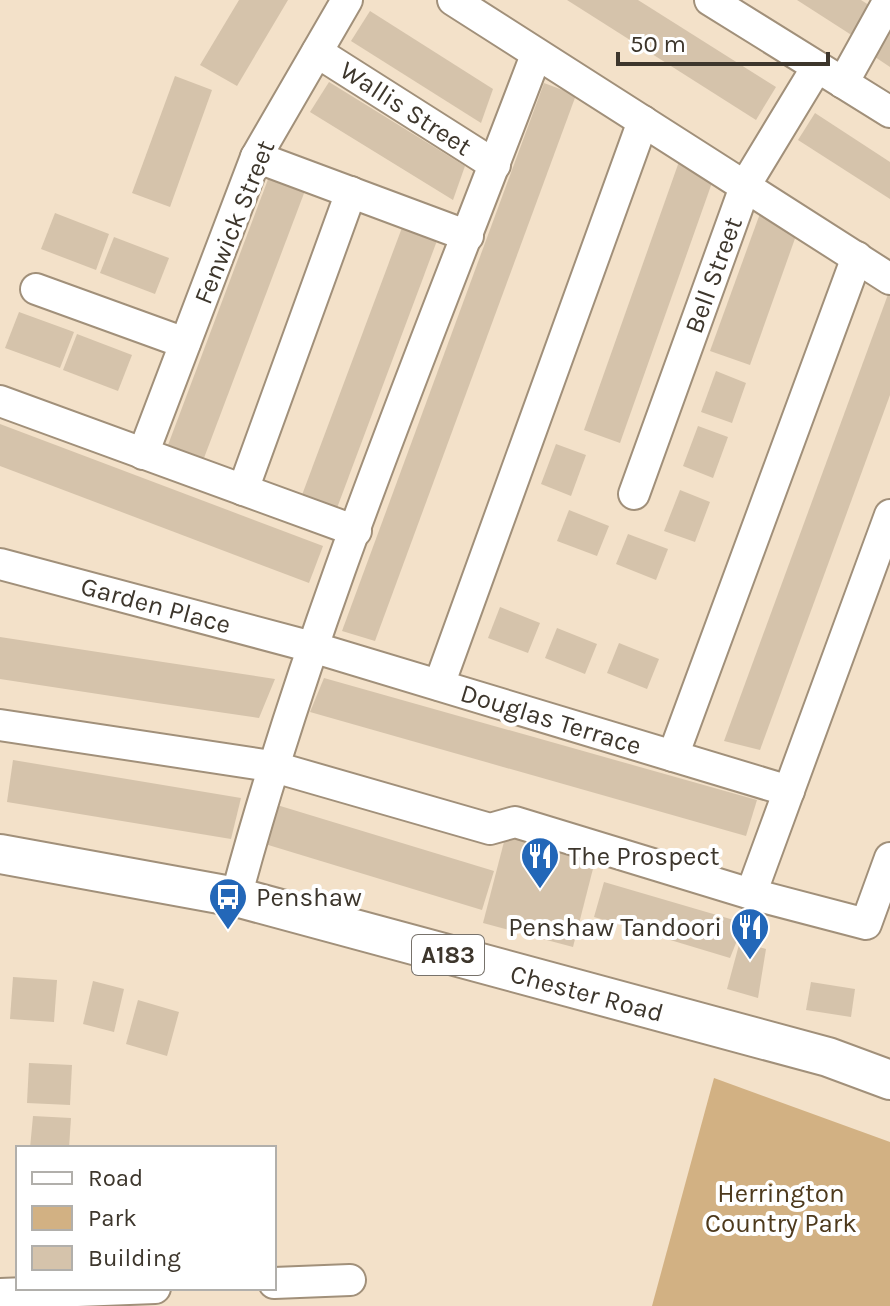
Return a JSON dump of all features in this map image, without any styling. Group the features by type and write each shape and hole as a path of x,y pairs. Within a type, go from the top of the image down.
{"main road":[{"name":"Chester Road","path":"0,854 236,897 828,1057 890,1080"}],"street":[{"name":"Fenwick Street","path":"143,454 256,157 347,0"},
{"path":"453,0 536,55 746,184 890,279"},
{"path":"710,0 890,112"},
{"path":"843,83 889,0"},
{"name":"Wallis Street","path":"317,52 495,165"},
{"path":"236,897 271,766 312,647 536,55"},
{"name":"Bell Street","path":"634,494 746,184 817,67"},
{"path":"439,685 643,121"},
{"path":"256,157 468,236"},
{"path":"243,490 351,192"},
{"path":"673,756 857,257"},
{"path":"36,289 185,343"},
{"path":"0,401 356,531"},
{"path":"751,894 890,515"},
{"name":"Garden Place","path":"0,564 312,647"},
{"name":"Douglas Terrace","path":"312,647 789,791"},
{"path":"0,725 271,766 490,829 515,822 751,894 866,924 890,858"},
{"path":"276,1283 350,1280"},
{"path":"0,1294 102,1290"}],"green space":[{"name":"Herrington Country Park","path":"714,1078 890,1142 890,1306 652,1306"}],"building":[{"path":"239,0 288,0 237,86 200,65"},
{"path":"567,0 638,0 776,87 756,120"},
{"path":"797,0 861,0 872,7 853,36"},
{"path":"370,11 493,89 481,123 351,41"},
{"path":"890,26 890,67 872,55"},
{"path":"175,76 212,90 170,207 132,193"},
{"path":"329,82 465,166 453,200 310,112"},
{"path":"544,83 576,95 375,641 342,631"},
{"path":"815,113 890,162 890,199 798,140"},
{"path":"681,156 714,177 620,443 584,430"},
{"path":"270,174 306,188 204,458 168,445"},
{"path":"762,208 798,230 750,365 710,351"},
{"path":"55,213 109,234 96,270 41,249"},
{"path":"403,225 438,238 337,508 302,495"},
{"path":"114,237 169,258 155,294 100,273"},
{"path":"890,289 890,395 760,750 724,741"},
{"path":"19,312 74,332 60,368 5,348"},
{"path":"77,334 132,355 118,391 63,370"},
{"path":"716,371 746,383 732,423 701,412"},
{"path":"0,424 323,546 309,583 0,466"},
{"path":"698,426 728,437 713,478 683,466"},
{"path":"556,444 586,455 571,496 541,484"},
{"path":"680,490 710,502 695,542 664,531"},
{"path":"569,510 609,526 597,556 557,541"},
{"path":"628,534 668,549 656,580 616,564"},
{"path":"500,607 540,623 528,653 488,638"},
{"path":"557,628 597,644 585,674 545,658"},
{"path":"0,637 275,679 259,718 157,703 0,679"},
{"path":"619,643 659,659 647,689 607,673"},
{"path":"324,678 757,800 746,836 310,712"},
{"path":"13,760 241,798 231,839 7,802"},
{"path":"277,805 494,871 482,910 265,844"},
{"name":"The Prospect","path":"506,834 596,857 573,947 483,923"},
{"path":"604,882 744,923 730,958 594,917"},
{"name":"Penshaw Tandoori","path":"740,941 766,949 758,998 727,989"},
{"path":"13,977 57,980 54,1022 10,1019"},
{"path":"93,981 124,989 114,1032 83,1024"},
{"path":"811,982 855,989 851,1017 806,1010"},
{"path":"138,1000 179,1012 167,1056 126,1044"},
{"path":"29,1063 72,1065 70,1105 27,1103"},
{"path":"33,1116 71,1118 69,1146 30,1146"}],"place":[{"name":"The Prospect","path":"540,890"},
{"name":"Penshaw","path":"228,931"},
{"name":"Penshaw Tandoori","path":"750,961"}]}
